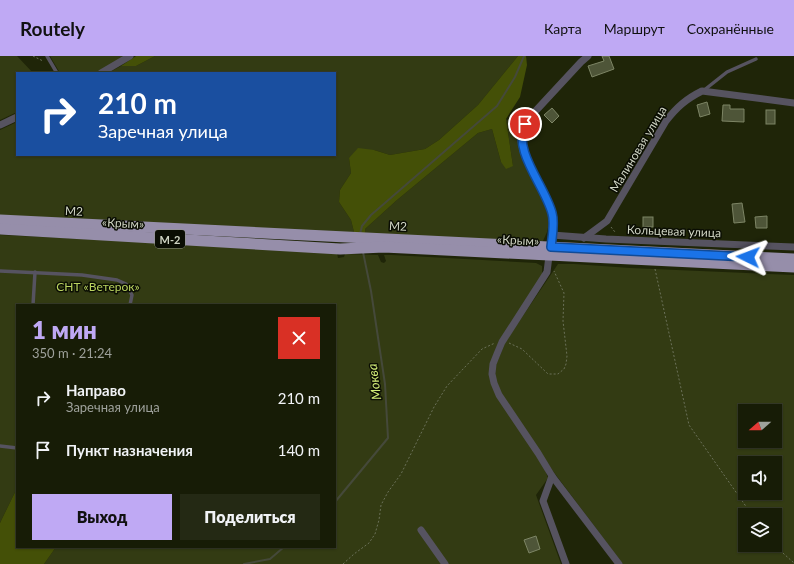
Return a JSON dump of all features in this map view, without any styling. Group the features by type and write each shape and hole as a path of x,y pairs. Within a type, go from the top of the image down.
{"highway":[{"name":"М2","path":"0,220 550,251 794,259"},
{"name":"«Крым»","path":"0,229 340,249 384,247 794,267"}],"street":[{"path":"103,72 130,56"},
{"path":"588,56 530,117 522,130 521,141 527,160 548,200 553,215 552,235 547,272 502,342 493,364 492,374 499,395 552,476 619,564"},
{"path":"702,92 794,103"},
{"name":"Малиновая улица","path":"584,238 607,221 666,121 677,107 692,96 702,92"},
{"path":"0,125 16,117"},
{"name":"Кольцевая улица","path":"552,235 622,240 794,247"},
{"path":"552,476 543,501 566,564"},
{"path":"421,530 445,564"}],"lane":[{"path":"48,56 56,72"},
{"path":"702,92 727,72 756,59"},
{"path":"0,271 82,275 117,280 126,284 129,289 132,295 130,304"},
{"path":"33,304 35,272"},
{"path":"0,446 16,448"}],"path":[{"path":"607,221 622,240"},
{"path":"653,260 689,425 747,508"},
{"path":"343,564 369,543 375,534 381,505 401,474 434,407 447,386 482,349 492,343 506,341 522,349 548,374 558,374 564,369 567,356 563,321 564,293 554,269"},
{"path":"782,552 794,563"}],"green space":[{"path":"0,56 17,56 32,72 16,72 16,112 0,120"},
{"path":"50,56 127,56 99,72 59,72"},
{"path":"136,56 155,56 136,66 121,66"},
{"path":"155,56 518,56 478,105 439,140 425,149 390,155 374,150 349,158 351,173 340,190 339,202 351,220 355,236 0,221 0,130 16,122 16,156 336,156 336,72 110,72 121,66 136,66"},
{"path":"518,56 526,56 527,65 520,97 506,119 513,166 506,169 501,162 492,129 478,133 397,200 365,229 366,237 355,236 351,220 339,202 340,190 351,173 349,158 358,148 374,150 390,155 425,149 439,140 478,105"},
{"path":"506,119 518,129 523,151 538,182 551,215 543,241 366,237 365,229 397,200 478,133 492,129 501,162 513,166"},
{"name":"СНТ «Ветерок»","path":"0,235 337,253 338,258 344,257 345,254 378,255 381,262 384,263 386,261 384,255 392,255 536,263 542,266 542,275 489,373 544,467 548,478 536,495 561,564 44,564 55,548 336,548 336,304 16,304 16,490 0,523"},
{"path":"558,264 794,275 794,564 623,564 553,471 501,394 495,377 496,365 506,341"},
{"path":"16,490 16,548 55,548 44,564 0,564 0,523"}],"building":[{"path":"602,56 609,56 614,69 592,77 588,66 604,61"},
{"path":"707,102 710,114 700,117 697,105"},
{"path":"723,105 730,105 730,109 744,109 744,122 722,121"},
{"path":"552,108 559,116 552,123 544,115"},
{"path":"766,110 775,110 775,124 766,124"},
{"path":"742,203 745,222 734,223 732,204"},
{"path":"767,216 767,228 756,228 755,217"},
{"path":"643,217 653,217 653,227 643,227"},
{"path":"536,536 540,549 529,553 524,540"}],"waterway":[{"name":"Моква","path":"360,234 362,226 371,215 497,106 515,77 524,56"},
{"name":"Моква","path":"336,501 388,438 385,384 371,291 363,252"},
{"name":"Моква","path":"244,564 270,559 283,548"}],"route":[{"path":"525,124 522,130 521,141 524,151 527,160 548,200 553,215 551,247 748,257"}]}
